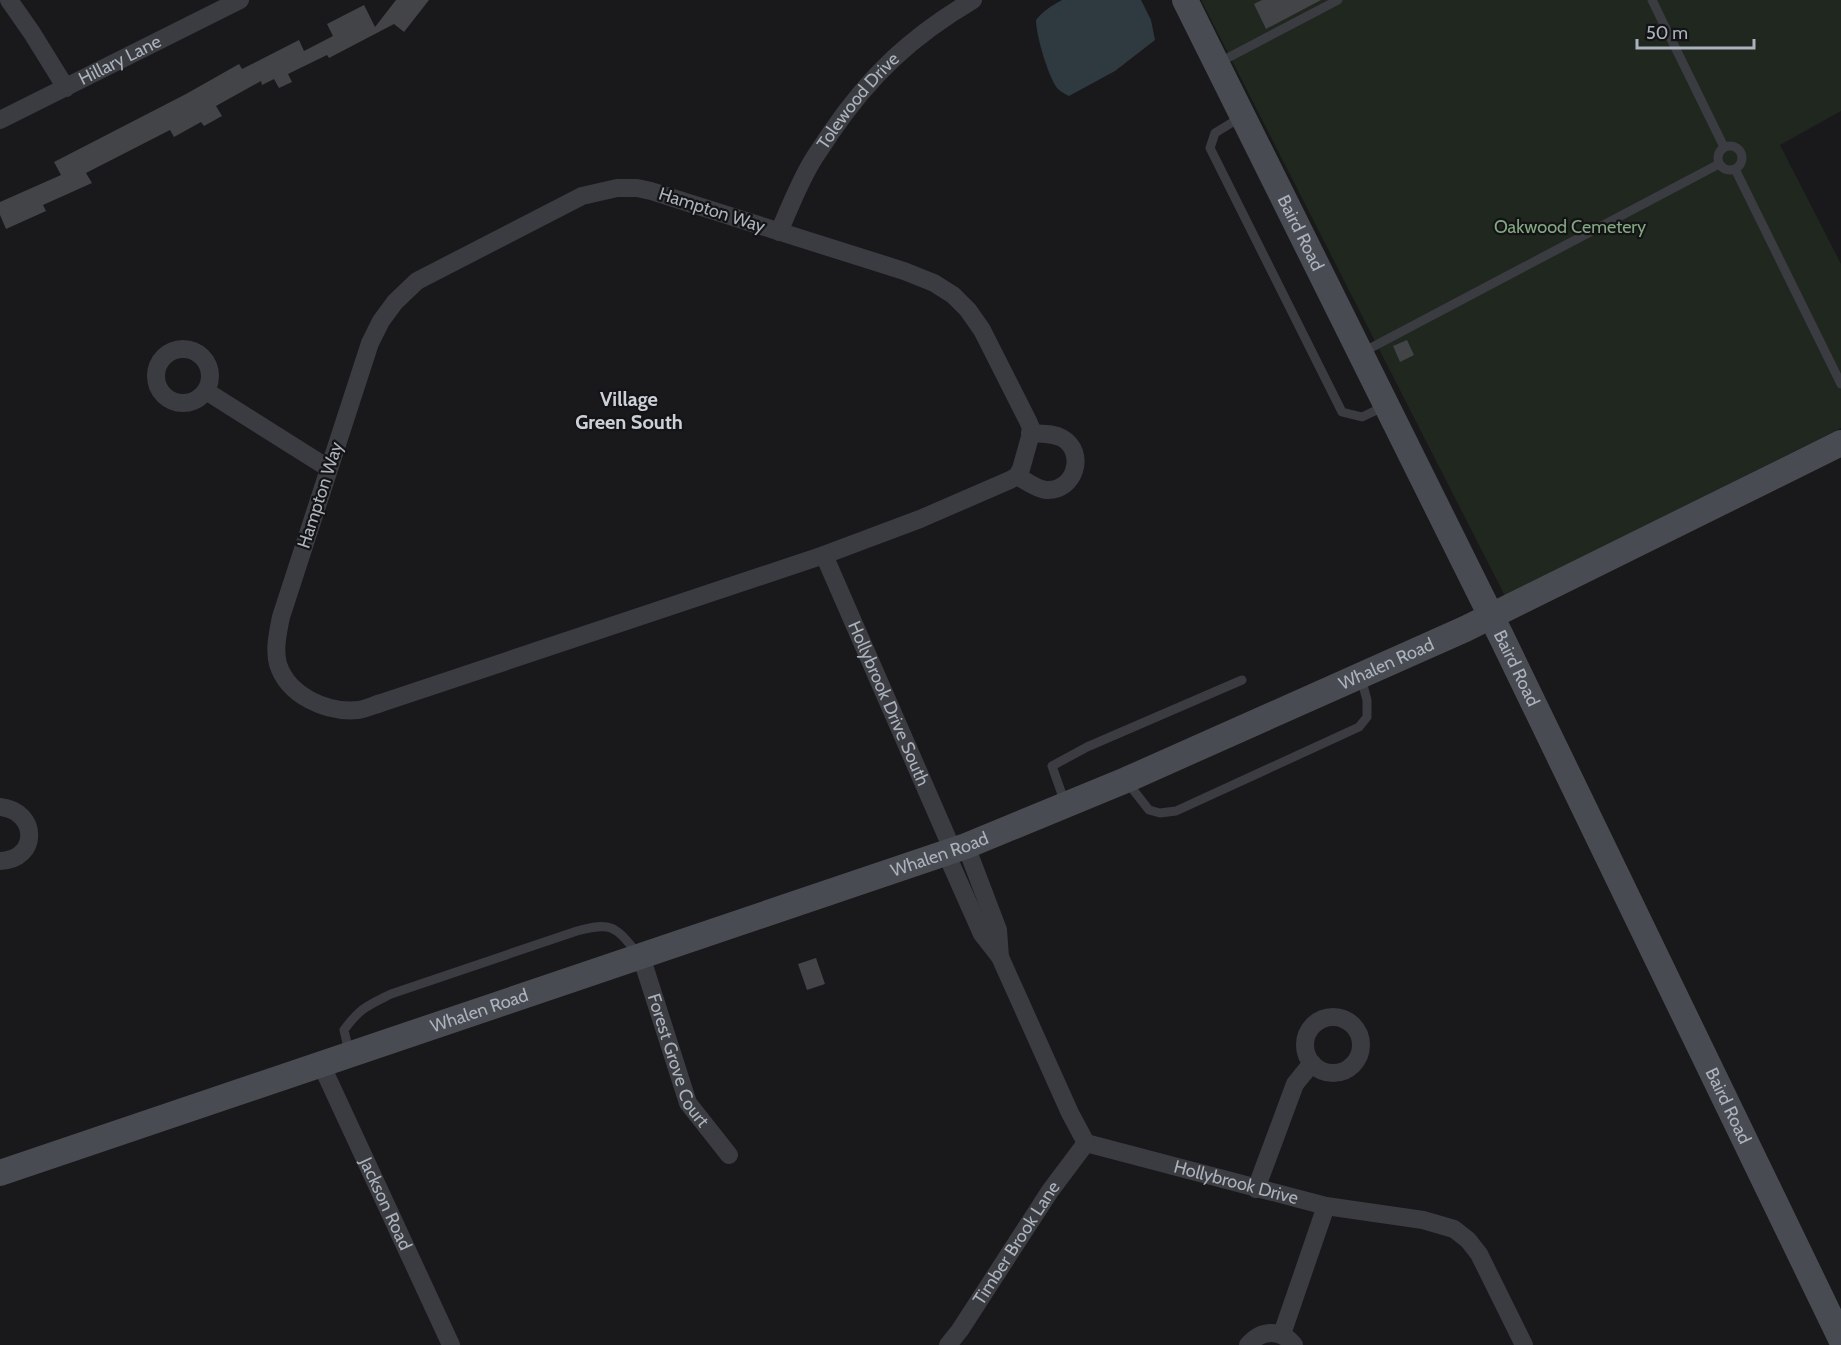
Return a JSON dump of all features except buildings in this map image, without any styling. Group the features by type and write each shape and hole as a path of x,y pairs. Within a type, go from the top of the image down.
{"street":[{"path":"9,0 66,88"},
{"name":"Hillary Lane","path":"0,120 240,0"},
{"name":"Tolewood Drive","path":"779,232 811,163 843,116 879,72 910,42 942,18 973,0"},
{"name":"Baird Road","path":"1185,0 1491,616 1841,1339"},
{"name":"Hampton Way","path":"1017,476 920,519 824,555 358,710 334,709 316,704 301,695 288,682 278,664 276,648 281,617 370,343 381,321 395,302 417,281 582,196 617,188 651,191 904,271 934,283 968,310 982,330 1028,421 1030,433"},
{"path":"206,391 328,468"},
{"path":"1030,433 1053,435 1068,442 1076,457 1074,473 1069,481 1054,489 1037,487 1017,476 1021,469 1030,433"},
{"name":"Whalen Road","path":"0,1173 955,850 1126,780 1361,676 1491,616 1841,443"},
{"name":"Hollybrook Drive South","path":"824,555 955,850"},
{"path":"0,807 20,814 26,820 30,836 24,851 17,857 0,861"},
{"path":"955,850 998,930 1000,957 1086,1143"},
{"name":"Forest Grove Court","path":"641,956 688,1103 729,1155"},
{"name":"Jackson Road","path":"321,1064 451,1345"},
{"path":"1256,1189 1295,1084 1312,1064"},
{"name":"Hollybrook Drive","path":"1086,1143 1326,1206 1423,1220 1454,1229 1468,1240 1479,1254 1524,1345"},
{"name":"Timber Brook Lane","path":"948,1345 1050,1191 1086,1143"},
{"path":"1248,1345 1264,1333 1273,1332 1288,1340 1326,1206"}],"lane":[{"path":"1217,64 1338,0"},
{"path":"1652,0 1724,147"},
{"path":"1243,116 1215,133 1210,148 1215,159 1342,412 1362,417 1386,405"},
{"path":"1719,164 1719,153 1724,147"},
{"path":"1719,164 1727,170 1735,169 1742,160 1735,147 1724,147"},
{"path":"1360,354 1719,164"},
{"path":"1735,169 1841,384"},
{"path":"1126,780 1149,810 1160,813 1176,811 1359,727 1367,717 1367,700 1361,676"},
{"path":"1065,805 1052,766 1087,747 1242,680"},
{"path":"350,1054 344,1030 357,1012 374,1002 391,994 577,931 600,925 617,929 641,956"}],"green space":[{"name":"Oakwood Cemetery","path":"1201,0 1841,0 1841,111 1780,145 1841,264 1841,428 1505,596"}],"shaded area":[{"path":"1062,0 1141,0 1151,20 1155,40 1115,71 1069,96 1057,88 1046,65 1036,20"}],"district":[{"name":"Village Green South","path":"629,410"}]}
